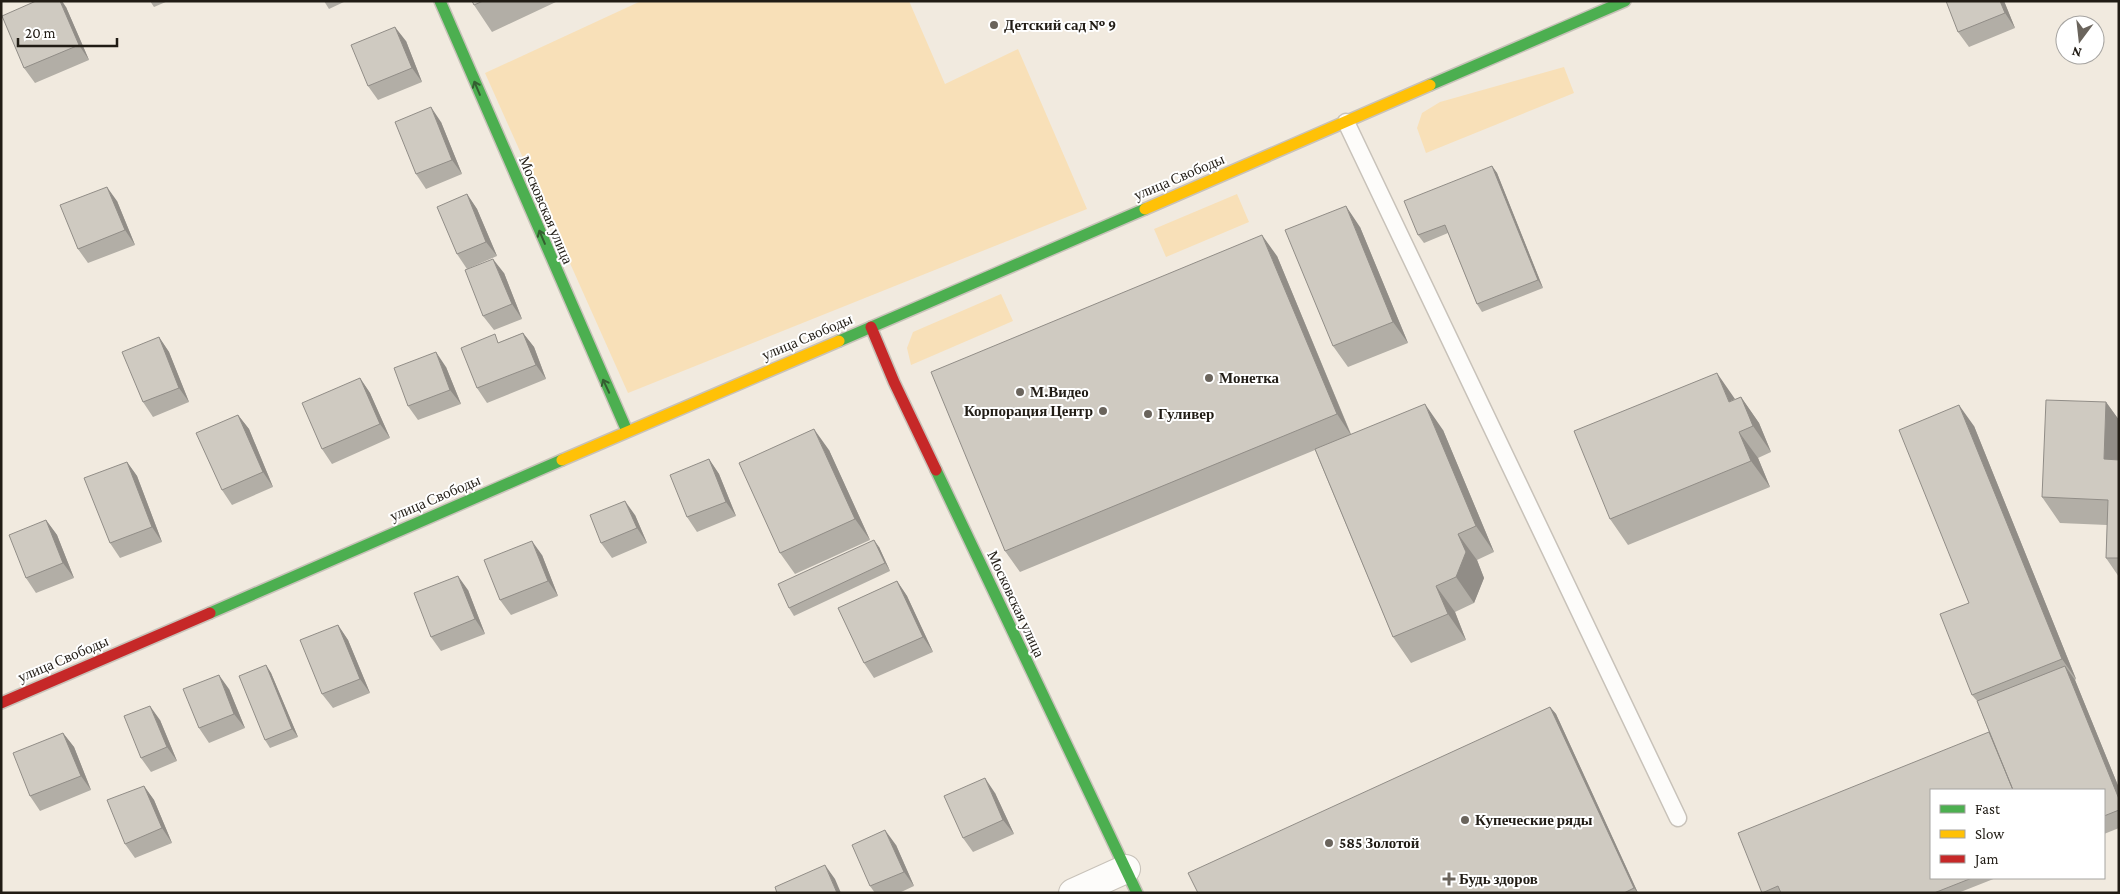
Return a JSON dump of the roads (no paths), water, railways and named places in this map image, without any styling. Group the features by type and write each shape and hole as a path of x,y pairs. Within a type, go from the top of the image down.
{"street":[{"name":"Московская улица","path":"440,1 627,430"},
{"name":"улица Свободы","path":"1,702 627,430 871,327 1625,1"},
{"name":"Московская улица","path":"871,327 894,382 1131,881"},
{"path":"1073,893 1131,881"}],"lane":[{"path":"1346,122 1678,818"}],"place":[{"name":"Детский сад № 9","path":"994,25"},
{"name":"Монетка","path":"1209,378"},
{"name":"М.Видео","path":"1020,392"},
{"name":"Корпорация Центр","path":"1103,411"},
{"name":"Гуливер","path":"1148,414"},
{"name":"Купеческие ряды","path":"1465,820"},
{"name":"585 Золотой","path":"1329,843"},
{"name":"Будь здоров","path":"1449,879"}]}
